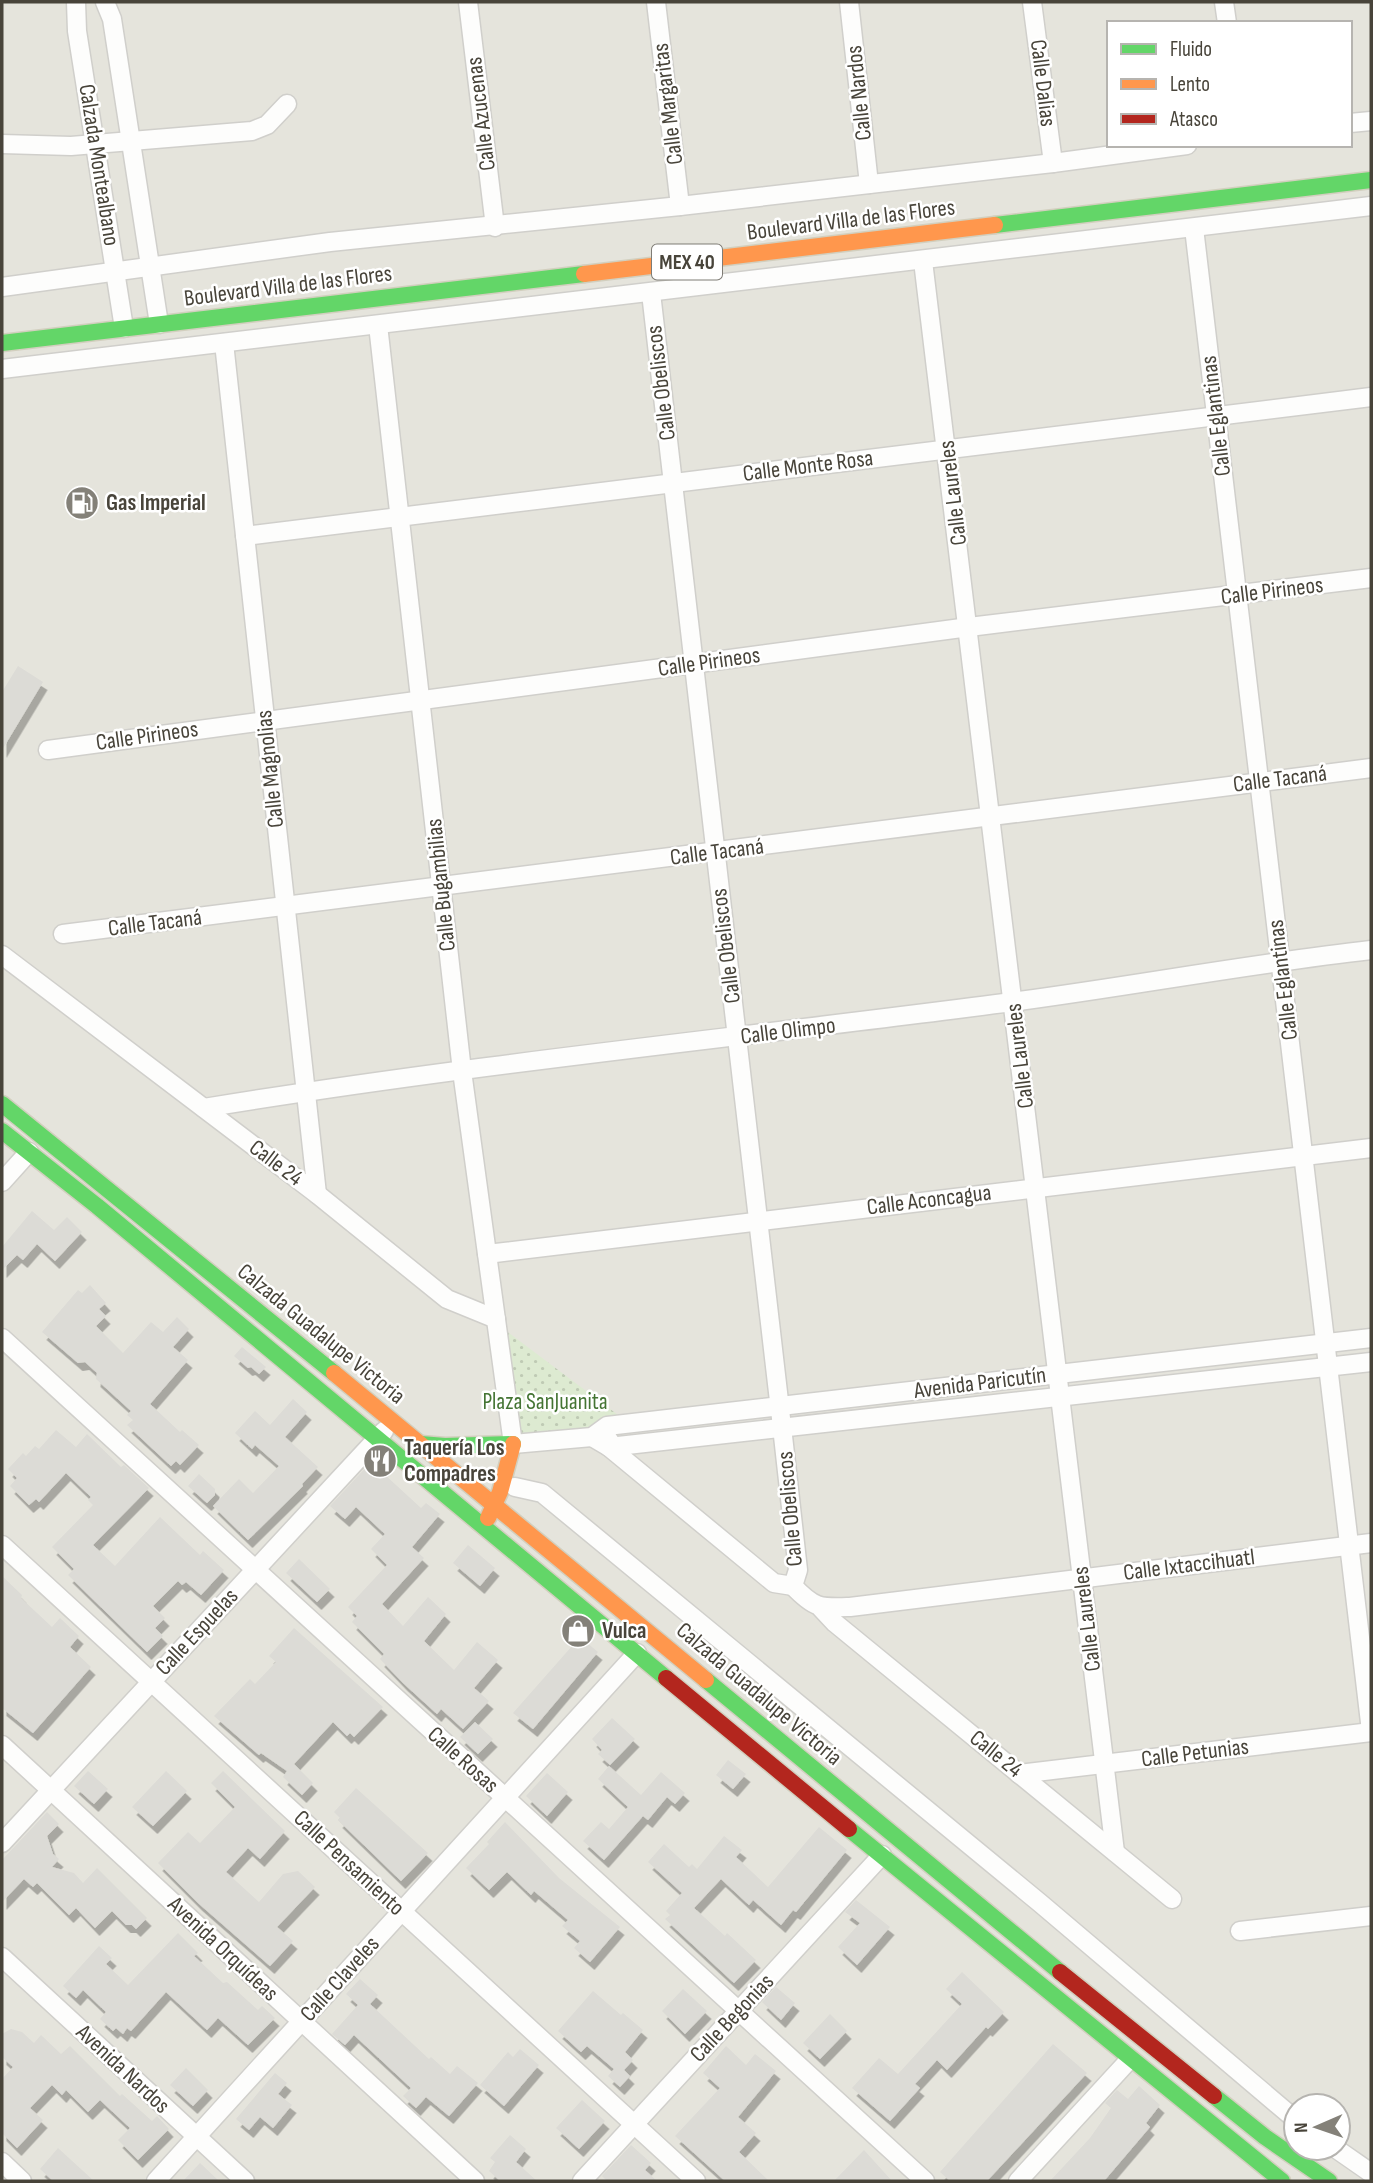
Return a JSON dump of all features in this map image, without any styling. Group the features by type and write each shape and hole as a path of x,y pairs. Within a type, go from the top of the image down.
{"main road":[{"name":"Boulevard Villa de las Flores","path":"2,343 1371,180"},
{"name":"Calzada Guadalupe Victoria","path":"2,1104 421,1444 471,1471 496,1506 1014,1935 1265,2137 1329,2181"},
{"name":"Calzada Guadalupe Victoria","path":"2,1131 219,1307 881,1855 1282,2181"},
{"path":"421,1444 513,1444"},
{"path":"446,1497 471,1471 513,1444"},
{"path":"513,1444 515,1521"},
{"path":"482,1526 496,1506 513,1444"}],"street":[{"name":"Calzada Montealbano","path":"76,2 77,31 117,272 139,306 159,324"},
{"name":"Calzada Montealbano","path":"105,2 112,19 150,267 139,306 124,328"},
{"name":"Calle Azucenas","path":"468,2 495,227"},
{"name":"Calle Margaritas","path":"656,2 680,206"},
{"name":"Calle Nardos","path":"849,2 869,184"},
{"name":"Calle Dalias","path":"1032,2 1053,163"},
{"path":"1224,2 1227,21"},
{"path":"2,144 71,146 252,131 267,124 287,103"},
{"path":"1352,123 1371,121"},
{"path":"2,287 330,242 495,227 1172,147"},
{"path":"2,369 1371,206"},
{"name":"Calle Eglantinas","path":"1194,228 1371,1732"},
{"name":"Calle Laureles","path":"923,261 1115,1852"},
{"name":"Calle Obeliscos","path":"651,293 780,1406 798,1591"},
{"name":"Calle Bugambilias","path":"378,325 462,1071 513,1444"},
{"name":"Calle Magnolias","path":"224,343 317,1194"},
{"name":"Calle Monte Rosa","path":"245,536 1371,397"},
{"name":"Calle Pirineos","path":"48,750 969,627 1371,578"},
{"name":"Calle Tacaná","path":"63,934 1371,768"},
{"name":"Calle Olimpo","path":"204,1108 306,1091 1014,1002 1280,960 1371,950"},
{"name":"Calle 24","path":"2,955 317,1194 447,1299 496,1319"},
{"name":"Calle Aconcagua","path":"487,1254 1371,1148"},
{"path":"2,1182 29,1152"},
{"name":"Calle Rosas","path":"2,1338 925,2181"},
{"name":"Avenida Paricutín","path":"592,1437 607,1426 1371,1338"},
{"name":"Avenida Paricutín","path":"609,1447 1371,1362"},
{"name":"Calle Espuelas","path":"2,1843 393,1421"},
{"path":"607,1426 609,1447"},
{"path":"513,1444 592,1437 609,1447 775,1583 798,1591 821,1608"},
{"path":"515,1487 542,1493 1040,1903 1282,2108"},
{"name":"Calle Ixtaccihuatl","path":"821,1608 850,1607 1371,1543"},
{"name":"Calle Pensamiento","path":"2,1545 696,2181"},
{"name":"Calle 24","path":"821,1608 835,1623 1172,1899"},
{"name":"Calle Claveles","path":"156,2181 636,1653"},
{"name":"Calle Petunias","path":"1019,1774 1371,1732"},
{"name":"Avenida Orquídeas","path":"2,1745 475,2181"},
{"name":"Calle Begonias","path":"582,2181 881,1855"},
{"path":"1240,1931 1371,1916"},
{"name":"Avenida Nardos","path":"2,1957 245,2181"},
{"path":"1018,2181 1130,2059"},
{"path":"1352,2157 1368,2165"},
{"path":"2,2162 22,2181"}],"shaded area":[{"path":"2,2 1371,2 1371,2181 2,2181"}],"green space":[{"name":"Plaza SanJuanita","path":"501,1327 622,1418 604,1430 515,1442"}],"building":[{"path":"18,666 43,682 2,750 2,692"},
{"path":"32,1211 54,1230 67,1217 82,1232 55,1261 37,1244 23,1260 17,1255 2,1270 2,1247"},
{"path":"90,1285 106,1303 99,1309 106,1316 96,1326 123,1353 151,1322 163,1332 177,1317 189,1329 173,1347 188,1360 150,1404 180,1432 182,1430 199,1445 180,1465 176,1461 171,1466 127,1425 133,1420 127,1415 131,1411 96,1379 97,1373 85,1362 78,1363 42,1332 78,1290 82,1293"},
{"path":"242,1347 266,1367 259,1374 234,1356"},
{"path":"293,1399 307,1412 285,1437 318,1467 303,1486 248,1540 213,1506 239,1479 253,1493 279,1466 255,1445 252,1449 235,1433 255,1411 270,1425"},
{"path":"56,1430 76,1447 87,1434 121,1467 124,1465 149,1488 93,1545 115,1566 160,1517 200,1555 203,1551 224,1570 201,1595 186,1582 182,1585 178,1581 153,1606 165,1618 155,1628 163,1636 147,1652 68,1575 74,1569 52,1547 93,1505 88,1500 91,1497 66,1473 39,1502 36,1499 29,1505 10,1486 17,1478 8,1469 23,1453 26,1456 35,1446 39,1449"},
{"path":"371,1462 421,1508 426,1503 440,1514 412,1547 424,1558 382,1604 403,1626 428,1597 446,1614 424,1641 454,1670 477,1642 498,1660 474,1688 489,1701 463,1729 441,1709 437,1714 403,1683 380,1659 384,1654 352,1622 357,1616 348,1607 387,1565 371,1549 385,1534 356,1507 345,1519 330,1506"},
{"path":"199,1474 215,1489 215,1495 207,1503 188,1486"},
{"path":"468,1545 495,1568 480,1586 453,1563"},
{"path":"299,1559 330,1589 317,1602 286,1573"},
{"path":"2,1576 52,1627 60,1618 79,1636 70,1647 91,1667 33,1733 2,1708"},
{"path":"294,1628 383,1707 354,1737 350,1733 347,1736 333,1722 294,1764 313,1783 302,1795 283,1777 287,1771 261,1753 259,1755 214,1716 250,1679 255,1684 276,1662 269,1656"},
{"path":"580,1637 598,1652 533,1729 513,1713"},
{"path":"612,1718 635,1739 610,1765 598,1754 602,1750 592,1739"},
{"path":"475,1722 493,1739 478,1754 460,1737"},
{"path":"728,1760 746,1774 733,1789 716,1775"},
{"path":"609,1766 641,1795 661,1772 685,1793 675,1804 667,1797 648,1820 643,1816 604,1860 583,1841 601,1822 609,1829 628,1807 598,1779"},
{"path":"88,1771 108,1789 94,1804 74,1786"},
{"path":"166,1771 187,1791 153,1826 132,1807"},
{"path":"223,1771 285,1831 260,1859 248,1848 226,1872 259,1902 283,1874 298,1871 315,1887 277,1927 293,1941 270,1966 198,1903 158,1863 188,1832 200,1843 235,1807 211,1783"},
{"path":"547,1773 568,1792 547,1816 526,1796"},
{"path":"356,1788 428,1853 401,1881 338,1820 340,1818 334,1812"},
{"path":"47,1812 59,1824 47,1836 53,1854 59,1859 52,1867 74,1873 83,1883 97,1868 147,1918 136,1929 132,1925 126,1925 112,1911 95,1928 76,1908 69,1915 37,1883 33,1887 24,1879 2,1902 2,1860"},
{"path":"505,1822 559,1878 620,1927 590,1962 574,1948 580,1941 562,1926 568,1920 534,1891 531,1895 507,1872 489,1890 466,1868"},
{"path":"819,1827 847,1850 796,1912 793,1910 781,1925 753,1900 749,1905 721,1879 694,1908 756,1960 734,1983 665,1919 670,1915 666,1911 682,1893 648,1862 664,1844 689,1867 692,1864 697,1869 724,1836 742,1850 736,1857 768,1887"},
{"path":"856,1900 890,1927 857,1965 838,1947 860,1923 845,1912"},
{"path":"178,1933 198,1953 194,1956 223,1983 227,1982 258,2010 262,2006 275,2018 248,2045 218,2018 207,2030 166,1992 131,2031 127,2028 123,2034 116,2028 113,2031 100,2019 106,2012 83,1990 76,1998 63,1986 99,1946 112,1958 106,1964 128,1985"},
{"path":"962,1972 1004,2012 988,2029 986,2027 947,2070 937,2060 915,2084 920,2088 890,2121 852,2088 879,2058 898,2074 962,2004 946,1989"},
{"path":"360,1979 378,1995 370,2004 429,2059 431,2057 450,2074 457,2066 478,2083 449,2116 426,2097 416,2108 403,2096 411,2088 354,2035 345,2045 332,2034 358,2005 346,1994"},
{"path":"776,1987 795,2003 781,2020 762,2002"},
{"path":"683,1989 707,2011 685,2034 662,2011"},
{"path":"593,1991 643,2030 625,2052 633,2060 624,2070 630,2076 620,2087 608,2076 614,2069 587,2046 581,2052 558,2031"},
{"path":"830,2014 847,2031 820,2059 803,2043"},
{"path":"11,2029 22,2032 34,2043 41,2035 61,2054 70,2046 120,2096 122,2094 152,2121 157,2116 169,2129 138,2160 118,2140 130,2128 100,2100 88,2112 66,2090 62,2095 52,2085 30,2108 43,2120 17,2148 2,2133 2,2079 13,2067 2,2057 2,2034"},
{"path":"1053,2044 1087,2073 987,2181 950,2181 940,2172"},
{"path":"726,2046 746,2065 755,2054 776,2071 738,2117 756,2133 739,2152 769,2181 725,2181 675,2136 720,2088 703,2073"},
{"path":"520,2049 539,2065 504,2106 480,2085 508,2052 513,2057"},
{"path":"186,2068 208,2090 193,2106 170,2085"},
{"path":"275,2073 287,2083 278,2094 292,2105 273,2128 260,2117 249,2130 236,2119"},
{"path":"1139,2086 1160,2105 1146,2123 1150,2127 1104,2181 1050,2181 1090,2138 1111,2108 1105,2103 1117,2090 1128,2099"},
{"path":"582,2100 605,2121 579,2149 556,2128"},
{"path":"510,2135 526,2149 516,2162 537,2181 500,2181 489,2171 495,2162 490,2158"},
{"path":"631,2145 651,2163 645,2170 657,2181 607,2181 602,2176"},
{"path":"58,2148 94,2181 53,2181 40,2169"},
{"path":"864,2150 892,2181 834,2181"},
{"path":"200,2163 219,2181 183,2181"}],"traffic: fast":[{"path":"995,225 1371,180"},
{"path":"2,343 584,274"},
{"path":"2,1104 334,1373"},
{"path":"2,1131 97,1206 666,1678"},
{"path":"421,1444 513,1444"},
{"path":"706,1680 1060,1972"},
{"path":"849,1829 1282,2181"},
{"path":"1214,2096 1265,2137 1329,2181"}],"traffic: slow":[{"path":"584,274 995,225"},
{"path":"334,1373 706,1680"},
{"path":"488,1518 500,1492 513,1444"}],"traffic: jam":[{"path":"666,1678 849,1829"},
{"path":"1060,1972 1214,2096"}],"place":[{"name":"Gas Imperial","path":"82,503"},
{"name":"Taquería Los Compadres","path":"380,1461"},
{"name":"Vulca","path":"578,1631"}]}
